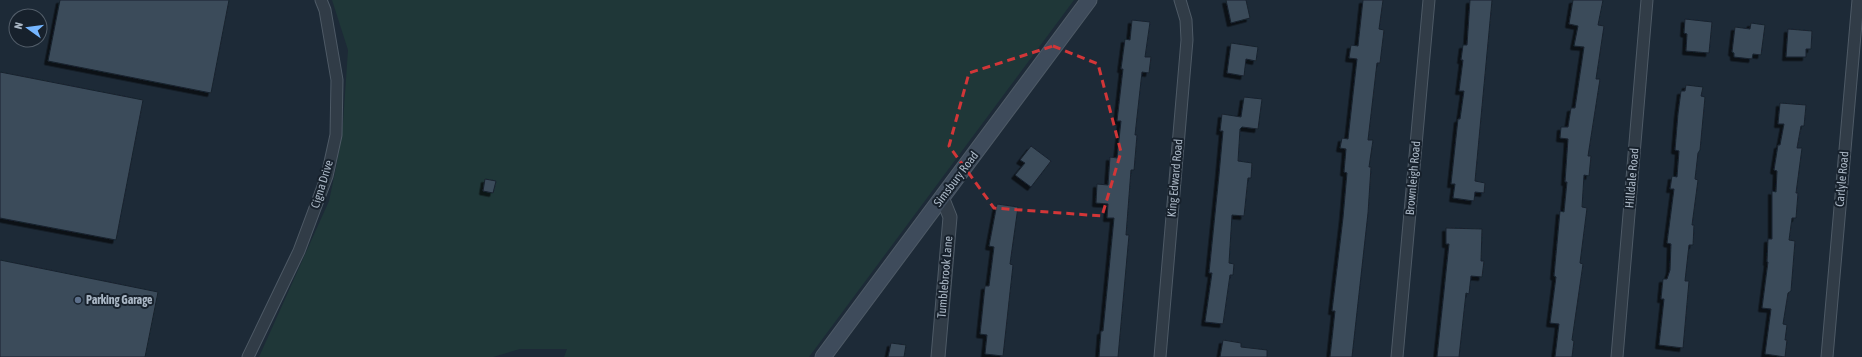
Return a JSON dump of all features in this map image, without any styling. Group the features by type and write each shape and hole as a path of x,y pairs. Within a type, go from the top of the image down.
{"main road":[{"name":"Simsbury Road","path":"823,357 1089,0"}],"street":[{"name":"Cigna Drive","path":"248,357 299,251 327,176 334,142 337,80 325,10 321,0"},
{"name":"King Edward Road","path":"1160,357 1187,40 1186,20 1180,0"},
{"name":"Brownleigh Road","path":"1396,357 1429,0"},
{"name":"Hilldale Road","path":"1617,357 1647,0"},
{"name":"Carlyle Road","path":"1826,357 1855,0"},
{"name":"Tumblebrook Lane","path":"938,357 950,217 942,197"}],"highlighted area":[{"path":"1053,46 1098,64 1121,152 1102,216 994,208 949,146 969,73"}],"green space":[{"path":"332,0 1074,0 809,357 564,357 567,349 520,349 493,357 259,357 329,201 337,163 343,123 348,50"}],"building":[{"path":"60,0 229,0 211,93 48,61"},
{"path":"1226,0 1246,0 1250,18 1231,23"},
{"path":"1363,0 1383,0 1379,29 1384,30 1380,63 1377,63 1368,140 1373,140 1369,167 1371,167 1368,213 1352,357 1330,357 1335,311 1332,311 1347,173 1344,172 1346,149 1340,148 1342,138 1348,139 1357,59 1349,58 1351,45 1358,46"},
{"path":"1470,0 1492,0 1475,181 1485,183 1484,193 1475,192 1474,201 1453,198 1455,184 1451,184 1458,119 1460,119 1464,91 1459,91 1463,60 1461,60 1463,45 1467,45"},
{"path":"1573,0 1603,0 1598,25 1604,26 1596,79 1600,79 1588,156 1591,156 1589,176 1584,175 1582,207 1587,208 1580,263 1583,264 1572,340 1574,341 1572,357 1555,357 1559,324 1550,323 1556,277 1554,276 1560,211 1564,212 1567,182 1565,182 1568,139 1560,138 1561,127 1568,127 1571,108 1575,108 1584,47 1574,46 1578,26 1569,24"},
{"path":"1685,19 1712,22 1709,53 1686,51 1687,34 1684,33"},
{"path":"1132,20 1150,22 1145,57 1151,57 1149,73 1142,72 1135,135 1137,135 1134,170 1131,170 1126,235 1129,235 1118,357 1099,357 1114,218 1107,218 1108,204 1096,203 1097,184 1108,185 1110,157 1117,158 1121,121 1117,121 1123,69 1121,69 1125,39 1130,40"},
{"path":"1751,23 1765,25 1761,55 1753,54 1752,59 1734,57 1734,53 1732,52 1735,27 1750,29"},
{"path":"1788,29 1812,31 1811,49 1806,49 1806,57 1786,57"},
{"path":"1231,43 1258,47 1256,61 1246,59 1244,76 1227,73"},
{"path":"0,72 143,100 116,240 0,218"},
{"path":"1686,85 1703,87 1701,96 1705,97 1700,150 1698,153 1695,179 1698,180 1692,225 1694,225 1693,245 1689,245 1685,281 1689,281 1683,348 1659,345 1664,299 1661,299 1663,279 1667,279 1670,270 1671,244 1667,243 1674,189 1670,189 1672,176 1677,177 1679,151 1675,150 1678,114 1681,91 1685,91"},
{"path":"1244,97 1262,99 1258,129 1242,127 1240,129 1238,161 1252,163 1251,178 1248,178 1244,216 1232,215 1229,263 1234,264 1233,275 1230,275 1223,324 1205,322 1212,273 1209,273 1223,131 1220,131 1222,114 1241,117"},
{"path":"1780,103 1806,105 1804,126 1801,126 1797,148 1802,148 1796,193 1798,193 1796,218 1792,218 1789,240 1795,241 1791,291 1788,293 1783,324 1787,325 1785,357 1765,354 1771,309 1762,308 1768,262 1768,239 1772,239 1772,191 1776,192 1777,171 1774,170 1778,145 1780,145 1784,124 1778,124"},
{"path":"1031,146 1051,161 1031,187 1015,175 1025,163 1020,160"},
{"path":"485,179 496,181 493,193 483,191"},
{"path":"997,204 1018,207 1010,264 1013,265 1003,356 985,354 987,335 980,334 985,286 989,286 994,247 989,246"},
{"path":"1446,228 1482,229 1481,261 1484,261 1482,277 1471,276 1469,294 1466,293 1459,357 1437,357 1449,244 1446,244"},
{"name":"Parking Garage","path":"0,260 158,292 145,357 0,357"},
{"path":"1223,340 1241,343 1241,347 1267,350 1267,357 1220,357"},
{"path":"891,343 906,345 904,357 888,357"}],"place":[{"name":"Parking Garage","path":"78,300"}]}
